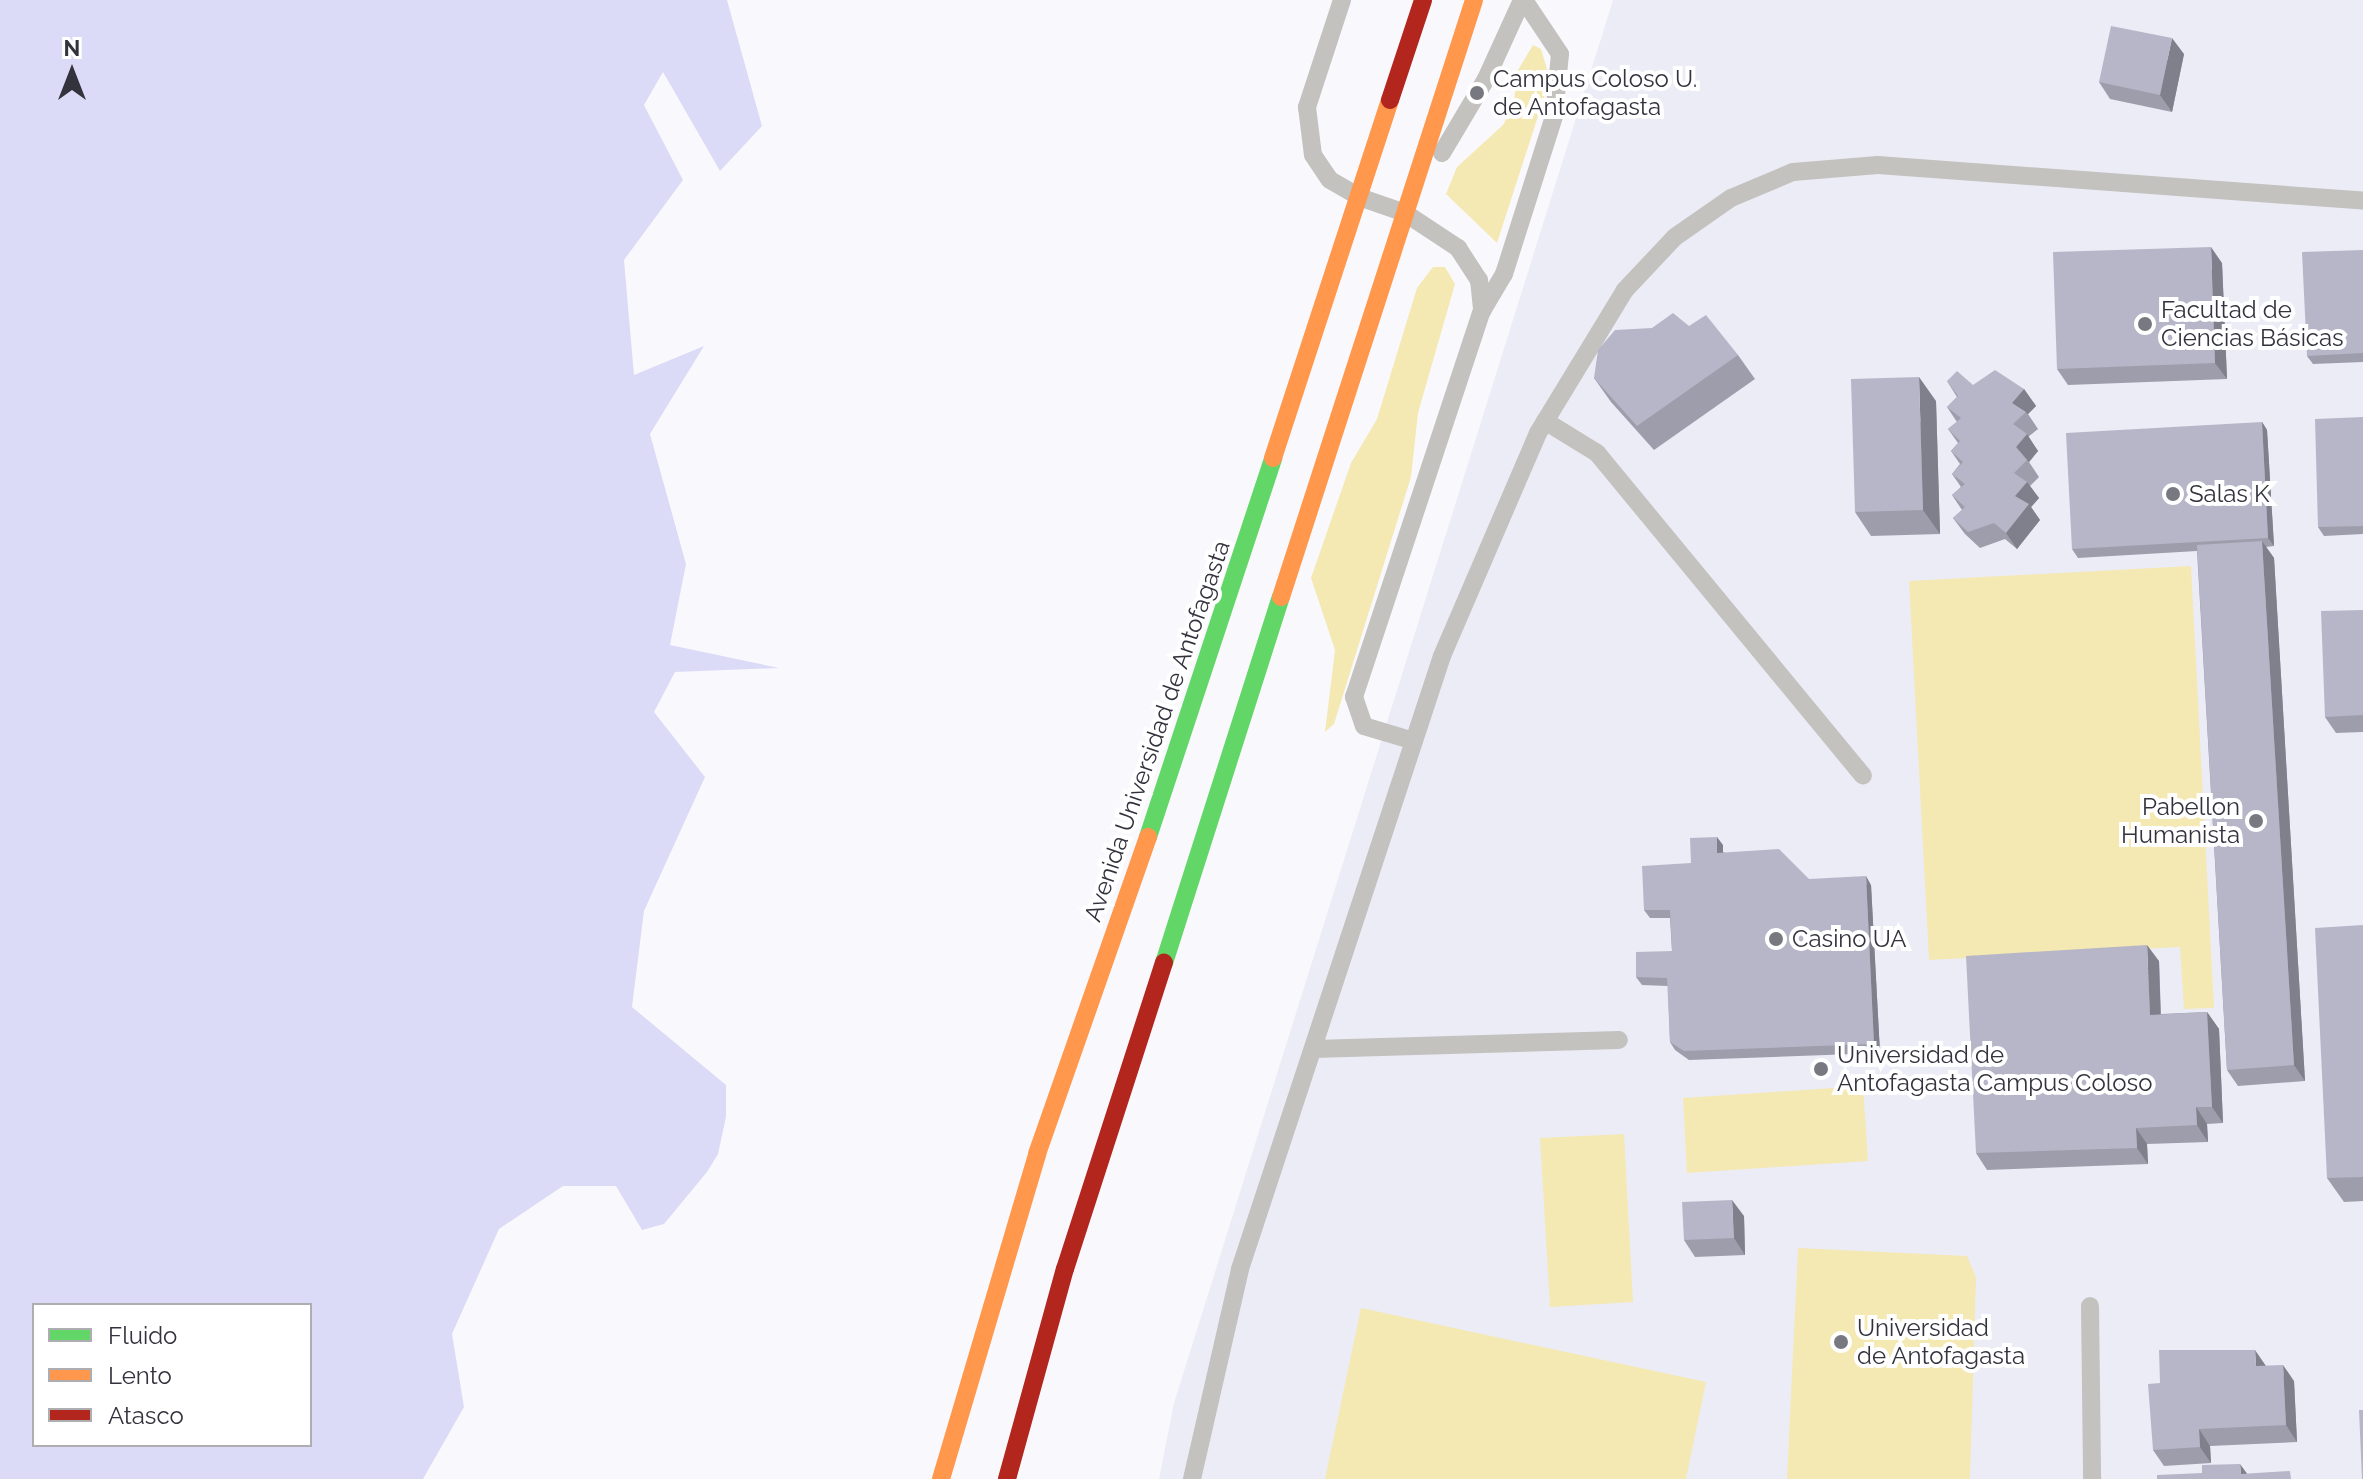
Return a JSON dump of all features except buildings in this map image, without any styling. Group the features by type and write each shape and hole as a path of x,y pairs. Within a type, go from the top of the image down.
{"main road":[{"name":"Avenida Universidad de Antofagasta","path":"941,1479 1037,1154 1186,726 1423,0"},
{"path":"1007,1479 1065,1269 1474,0"}],"lane":[{"path":"1342,0 1312,89 1306,125 1321,169 1359,197 1405,213 1466,256 1479,280 1482,311"},
{"path":"1405,213 1486,79 1523,0 1555,44 1563,68 1554,116 1504,274 1482,311 1354,697 1364,726 1414,741"},
{"path":"1192,1479 1240,1269 1442,656 1545,421 1625,290 1675,237 1731,198 1793,172 1878,165 2363,201"},
{"path":"1545,421 1597,453 1863,776"},
{"path":"1314,1049 1619,1040"},
{"path":"2090,1306 2092,1479"}],"shaded area":[{"name":"Universidad de Antofagasta Campus Coloso","path":"1613,0 2363,0 2363,1479 1159,1479 1174,1403"},
{"path":"1533,45 1541,49 1550,79 1497,243 1446,194 1457,167 1503,125 1513,107 1518,70"},
{"path":"1433,267 1445,267 1455,284 1418,413 1411,477 1334,724 1325,732 1335,650 1311,578 1351,463 1377,419 1417,288"},
{"path":"2191,566 2214,1008 2184,1009 2180,947 1929,960 1909,581"},
{"path":"1863,1086 1868,1161 1687,1173 1683,1098"},
{"path":"1624,1134 1633,1302 1550,1307 1540,1138"},
{"path":"1798,1248 1967,1256 1976,1277 1970,1479 1787,1479"},
{"path":"1361,1308 1706,1382 1686,1479 1325,1479"}],"water":[{"path":"0,0 727,0 762,126 720,171 663,72 644,105 683,180 624,260 634,375 704,346 650,434 686,564 670,645 779,668 675,672 654,712 705,777 644,911 632,1007 726,1085 726,1117 718,1154 664,1224 642,1230 616,1186 563,1186 499,1229 452,1334 464,1407 423,1479 0,1479"}],"traffic: fast":[{"path":"1148,837 1273,458"},
{"path":"1164,963 1281,597"}],"traffic: slow":[{"path":"1281,597 1474,0"},
{"path":"1273,458 1390,100"},
{"path":"941,1479 1037,1154 1148,837"}],"traffic: jam":[{"path":"1390,100 1423,0"},
{"path":"1007,1479 1065,1269 1164,963"}],"place":[{"name":"Campus Coloso U. de Antofagasta","path":"1477,93"},
{"name":"Facultad de Ciencias Básicas","path":"2145,324"},
{"name":"Salas K","path":"2173,494"},
{"name":"Pabellon Humanista","path":"2256,821"},
{"name":"Casino UA","path":"1776,939"},
{"name":"Universidad de Antofagasta Campus Coloso","path":"1821,1069"},
{"name":"Universidad de Antofagasta","path":"1841,1342"}]}
